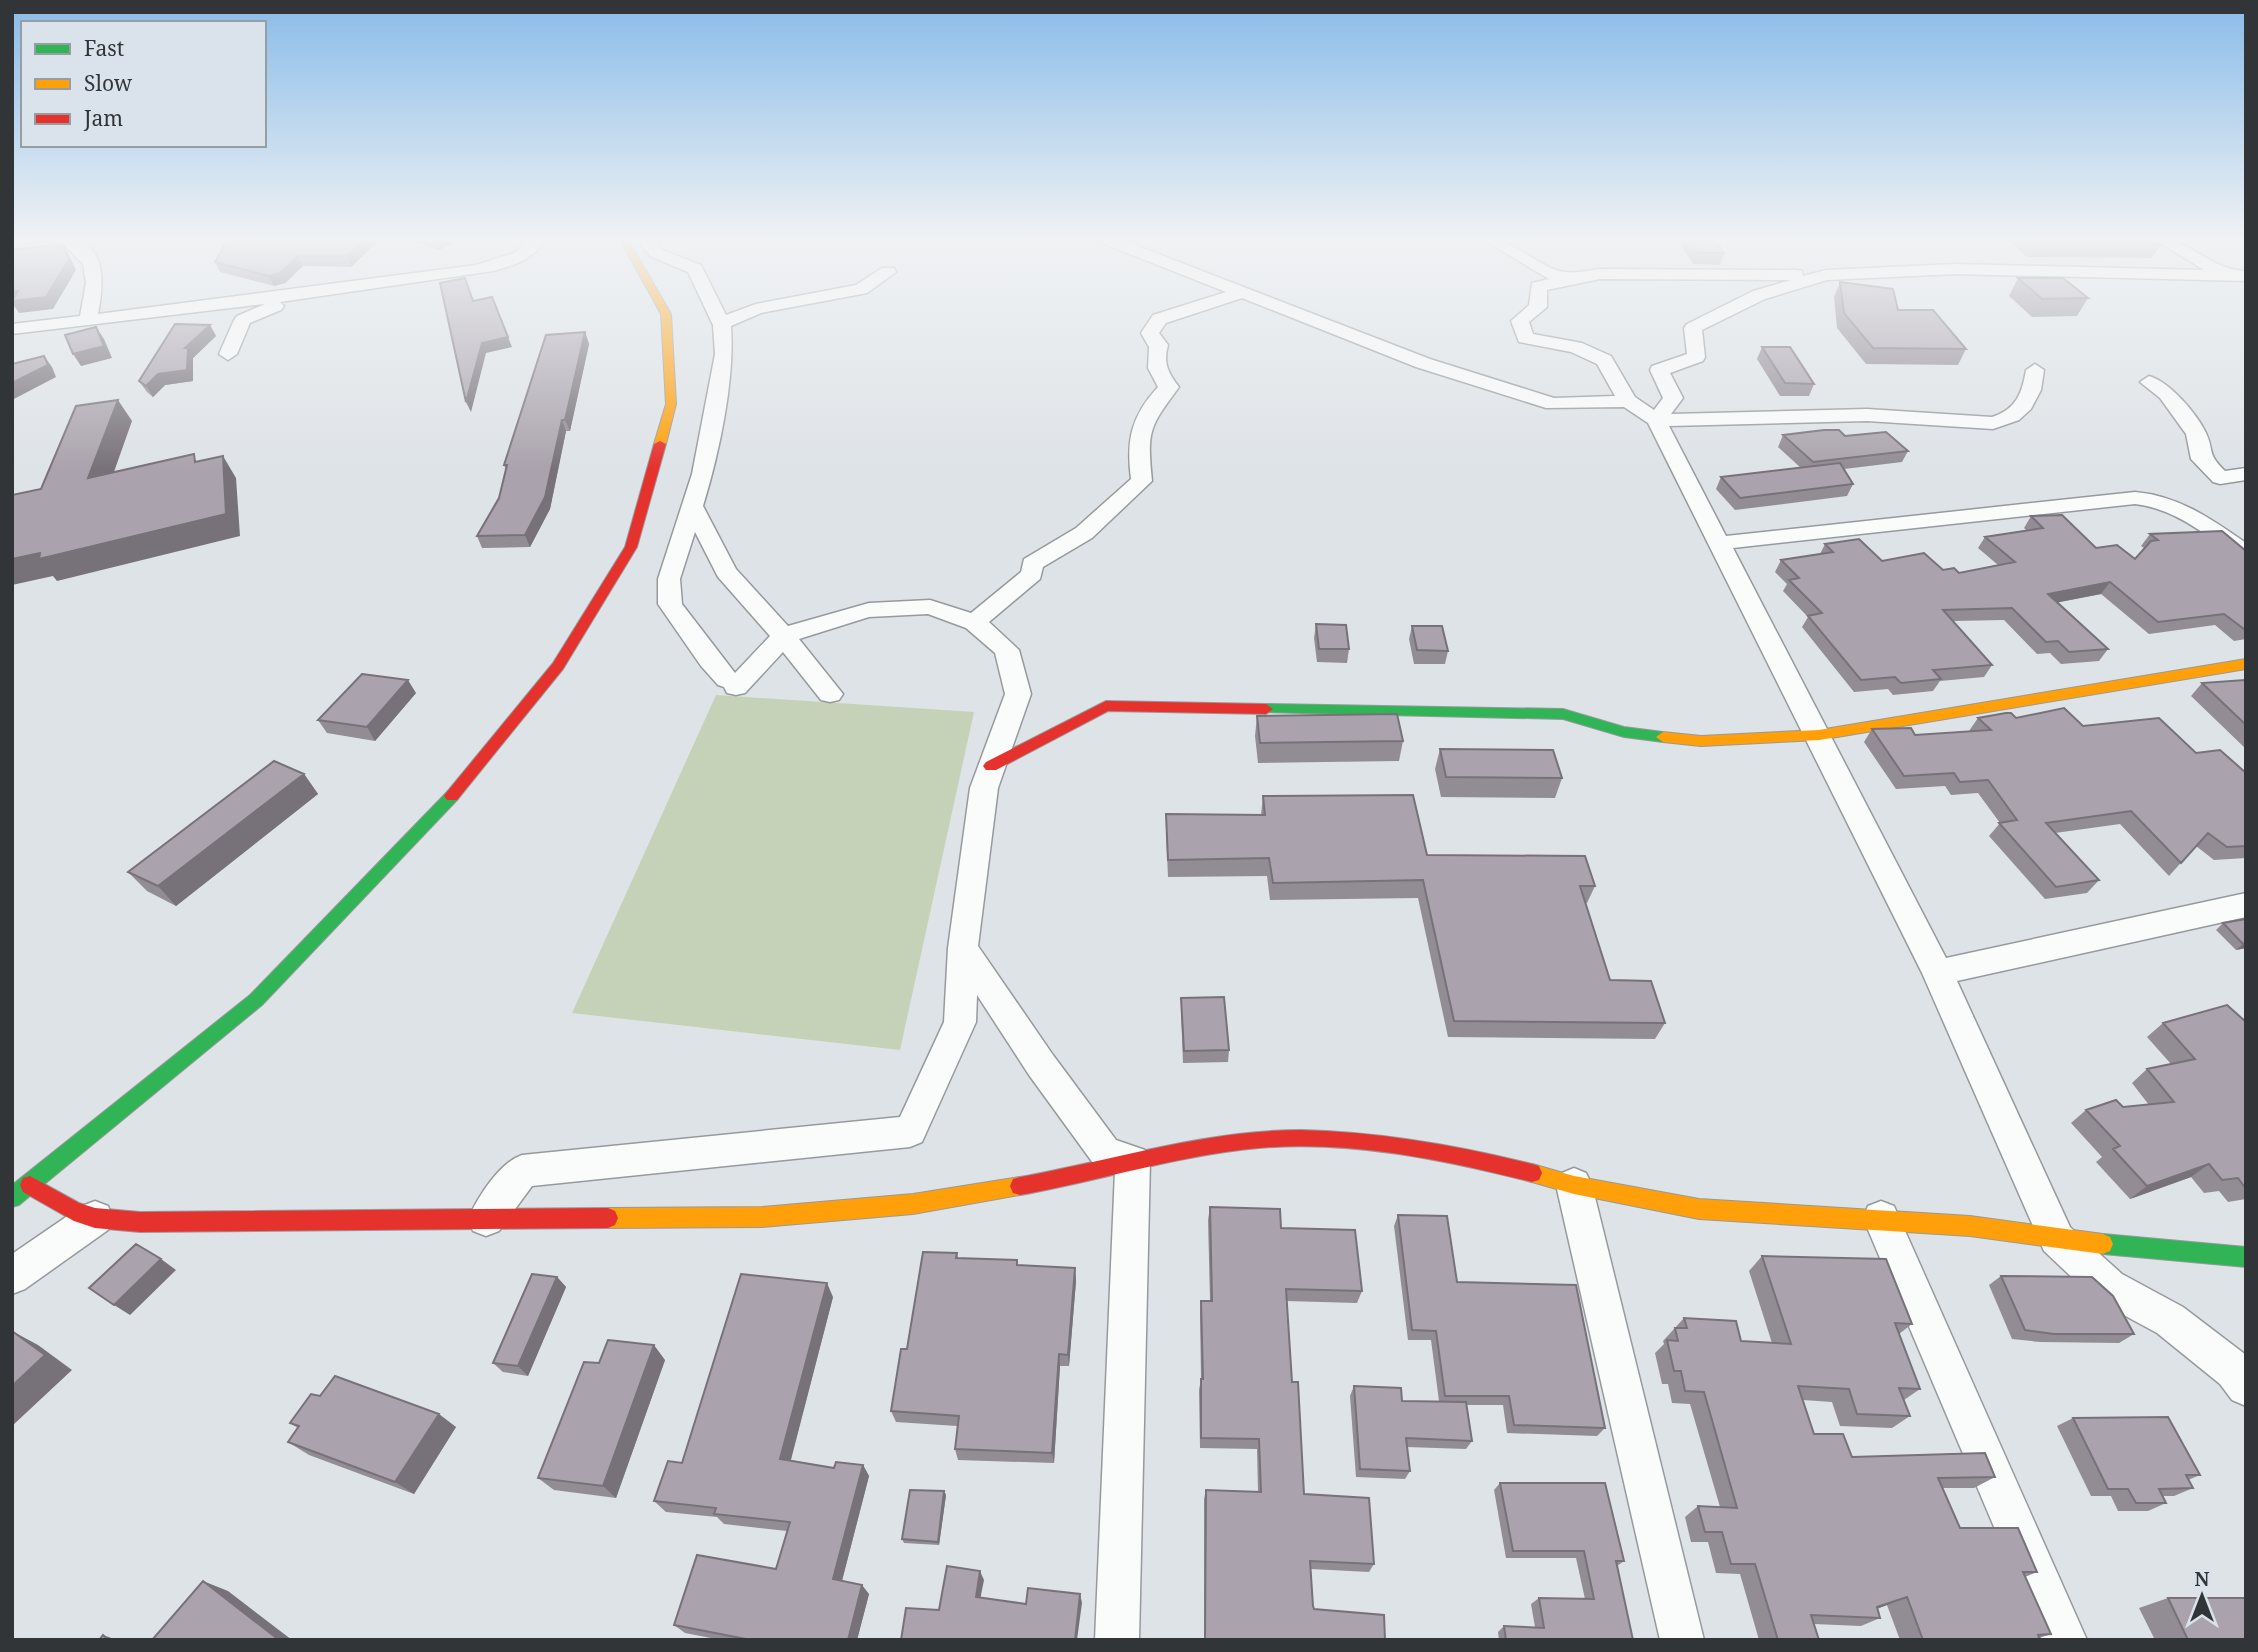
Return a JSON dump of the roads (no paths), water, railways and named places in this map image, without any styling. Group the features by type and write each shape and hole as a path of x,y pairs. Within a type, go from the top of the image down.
{"main road":[{"path":"12,1198 256,1000 439,813 558,666 631,547 671,404 666,315"},
{"path":"991,766 1106,706 1563,714 1624,732 1701,741 1819,735 2246,664"},
{"path":"30,1185 74,1211 95,1218 140,1222 762,1217 913,1205 1257,1139 1334,1139 1417,1148 1486,1161 1574,1185 1699,1209 1881,1218 1970,1226 2160,1251 2246,1257"}],"street":[{"path":"88,320 89,315"},
{"path":"12,329 129,315"},
{"path":"228,354 243,320 254,315"},
{"path":"486,1219 522,1171 910,1131 960,1022 962,948 984,788 1018,694 1007,650 974,623 930,607 869,610 784,636 737,685 727,679 710,660 670,604 669,579 702,474 724,354 721,324 717,315"},
{"path":"721,324 742,315"},
{"path":"974,623 1031,574 1032,564 1084,533 1142,481 1138,457 1140,438 1148,415 1169,387 1159,374 1156,362 1159,345 1153,341 1150,333 1159,319 1171,315"},
{"path":"1298,315 1423,363 1553,404 1628,401"},
{"path":"1528,315 1520,321 1525,338 1576,347 1604,360 1628,401 1656,420 1819,735 1938,973 2057,1239 2109,1287 2170,1320 2234,1370 2246,1386"},
{"path":"1656,420 1673,397 1659,370 1696,357 1693,328 1719,315"},
{"path":"1656,420 1867,415 1993,423 2008,419 2022,408 2033,393 2035,370"},
{"path":"2149,382 2167,394 2196,434 2201,459 2220,478 2246,474"},
{"path":"1720,543 2135,498 2162,501 2176,506 2246,553"},
{"path":"693,508 726,572 784,636 830,694"},
{"path":"1938,973 2123,930 2246,905"},
{"path":"962,948 1041,1065 1105,1152 1133,1161 1117,1640"},
{"path":"1574,1185 1682,1640"},
{"path":"12,1276 95,1218"},
{"path":"1881,1218 2065,1640"}]}
